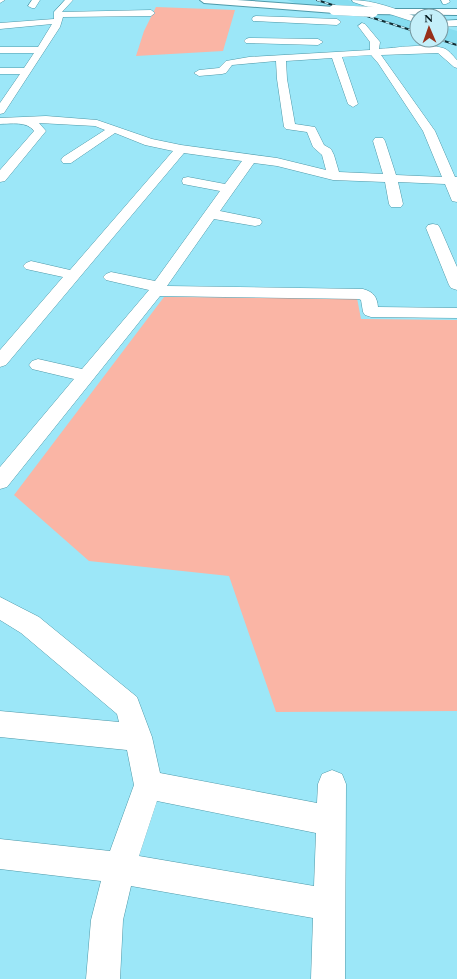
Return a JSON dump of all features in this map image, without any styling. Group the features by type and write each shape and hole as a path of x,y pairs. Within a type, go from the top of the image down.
{"street":[{"path":"2,106 12,86 28,71 59,22 58,12 69,0"},
{"path":"206,0 334,10 375,5 409,17"},
{"path":"356,0 396,12 457,12"},
{"path":"249,60 245,58 249,41 262,5"},
{"path":"133,25 139,13"},
{"path":"0,26 151,13"},
{"path":"256,19 337,22"},
{"path":"362,26 382,61 429,131 453,181 457,198"},
{"path":"249,41 318,42"},
{"path":"199,73 222,71 229,63 249,60 336,55 374,47 388,41"},
{"path":"374,47 441,50 457,65"},
{"path":"0,50 40,50"},
{"path":"336,55 353,104"},
{"path":"281,59 282,79 290,127 311,129 319,147 326,149 328,153 333,176"},
{"path":"0,71 28,71"},
{"path":"0,120 46,119 97,123 149,142 181,149 277,162 333,176 453,181"},
{"path":"0,178 40,131 37,126 22,120"},
{"path":"67,160 114,129"},
{"path":"379,141 391,178 396,204"},
{"path":"0,360 181,149"},
{"path":"0,481 158,289 250,159"},
{"path":"188,181 229,189"},
{"path":"211,214 255,222"},
{"path":"433,228 457,285"},
{"path":"31,266 73,275"},
{"path":"111,277 158,289 364,294 369,298 371,312 457,313"},
{"path":"38,365 86,376"},
{"path":"1,609 30,625 128,706 138,737 148,785 120,868 107,920 103,979"},
{"path":"0,724 138,737"},
{"path":"328,979 332,784"},
{"path":"148,785 331,821"},
{"path":"0,854 120,868 330,905"}],"shaded area":[{"path":"287,0 348,0 378,9 303,6"},
{"path":"156,7 235,10 223,51 136,56 144,31"},
{"path":"357,14 397,14 409,18 409,30"},
{"path":"449,28 457,31 457,46 449,43"},
{"path":"164,297 357,298 361,319 457,320 457,711 276,712 229,576 89,561 14,495"}],"railway":[{"path":"317,0 409,29"},
{"path":"449,42 457,45"}]}
